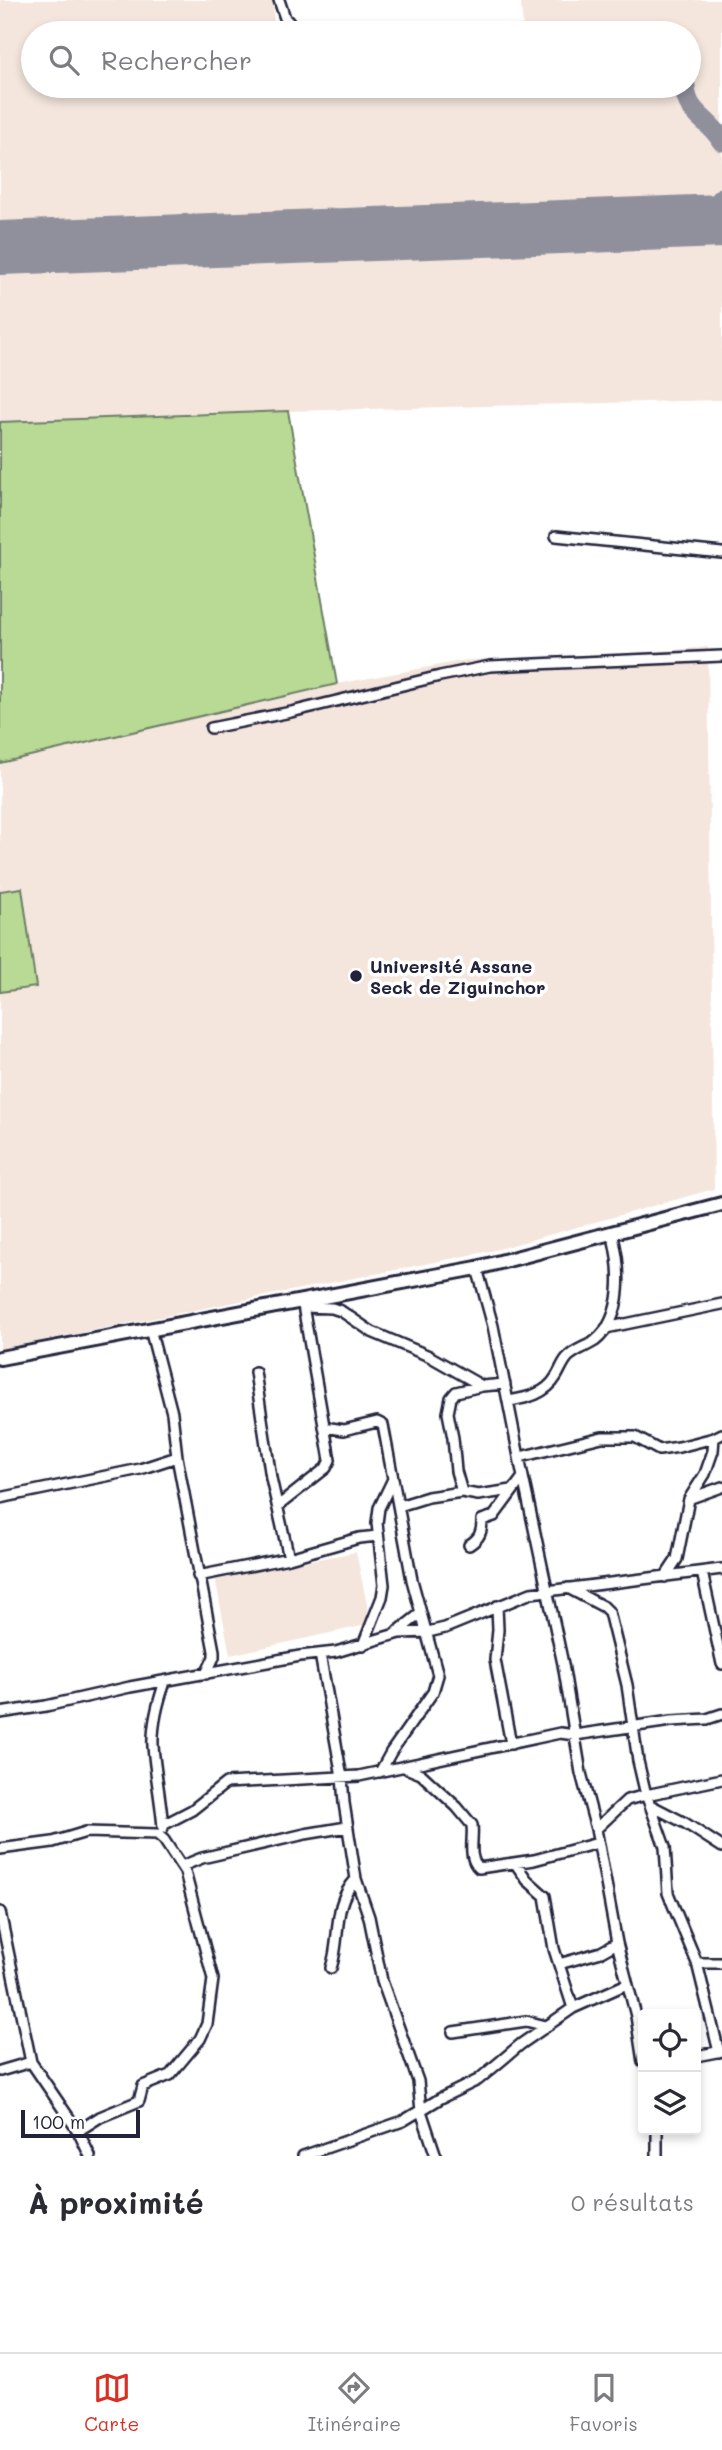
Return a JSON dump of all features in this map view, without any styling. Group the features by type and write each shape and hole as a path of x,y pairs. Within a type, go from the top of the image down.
{"street":[{"path":"279,0 288,21"},
{"path":"556,536 722,553"},
{"path":"211,728 490,666 722,656"},
{"path":"0,1358 150,1329 302,1304 477,1268 722,1204"},
{"path":"509,1401 527,1398 543,1391 554,1380 568,1357 593,1342 606,1328 613,1311 619,1278 612,1233"},
{"path":"477,1268 509,1401 548,1590 585,1793 596,1829 617,1942 638,2029"},
{"path":"302,1304 341,1311 372,1332 429,1356 482,1386"},
{"path":"278,1506 329,1464 302,1304"},
{"path":"606,1328 722,1304"},
{"path":"150,1329 172,1413 177,1457 214,1651 206,1674"},
{"path":"255,1372 271,1478 289,1558"},
{"path":"462,1492 456,1471 449,1404 456,1392 505,1384"},
{"path":"324,1427 344,1430 377,1422 383,1426 420,1614 428,1632 438,1675 438,1684 380,1772"},
{"path":"520,1457 602,1437 635,1437 659,1450 718,1436"},
{"path":"665,1577 680,1550 689,1499 705,1474 718,1436"},
{"path":"0,1498 140,1469 177,1457"},
{"path":"469,1545 476,1541 482,1532 482,1520 494,1516 523,1477"},
{"path":"363,1644 382,1597 384,1585 376,1523 379,1508 393,1478"},
{"path":"689,1499 722,1487"},
{"path":"399,1506 428,1497 462,1492 478,1495 512,1490"},
{"path":"198,1576 289,1558 359,1538 378,1536"},
{"path":"0,1713 320,1654 393,1634 428,1632 445,1628 531,1593 722,1569"},
{"path":"702,1572 722,1664"},
{"path":"567,1587 609,1612 627,1685 646,1796 666,1847 668,1893 697,1963 721,2051 701,2055"},
{"path":"497,1606 495,1660 511,1744"},
{"path":"393,1634 420,1614"},
{"path":"320,1654 342,1777 356,1878 369,1917 382,1981 418,2081 421,2111 436,2156"},
{"path":"164,1840 153,1744 156,1711 165,1682"},
{"path":"163,1825 192,1810 226,1783 342,1777 380,1772 560,1733 575,1735 671,1721 707,1719 722,1714"},
{"path":"404,1767 421,1774 457,1807 472,1825 472,1854 476,1866 484,1868 515,1863 598,1843"},
{"path":"596,1829 627,1800 722,1779"},
{"path":"650,1805 722,1847"},
{"path":"182,1866 202,1858 305,1834 348,1828"},
{"path":"0,1849 53,1842 96,1831 150,1832 164,1840 182,1866 195,1902 213,1979 206,2030 170,2075 143,2086 139,2101 100,2117 78,2131"},
{"path":"515,1863 527,1880 545,1896 554,1949 573,2008"},
{"path":"331,1968 337,1944 341,1902 356,1878"},
{"path":"0,1912 31,2062 78,2131 90,2156"},
{"path":"559,1964 601,1952 617,1942"},
{"path":"697,1963 722,1963"},
{"path":"303,2156 392,2126 421,2111 440,2098 478,2080 573,2008 627,1984"},
{"path":"453,2032 526,2021 546,2026"},
{"path":"0,2071 31,2062"},
{"path":"657,2135 657,2156"}],"shaded area":[{"path":"0,0 273,0 274,21 21,21 21,98 701,98 701,21 522,21 521,0 722,0 722,400 288,411 0,422"},
{"name":"Université Assane Seck de Ziguinchor","path":"708,647 714,1189 495,1250 0,1349 0,763 337,684 466,660 589,657"},
{"path":"356,1552 371,1624 230,1655 215,1578"}],"green space":[{"path":"288,411 337,684 0,763 0,422"},
{"path":"22,888 36,987 0,992 0,891"}],"taxiway":[{"path":"687,98 694,110 722,141"},
{"path":"699,222 716,209 722,198"}],"runway":[{"path":"0,248 722,221"}],"place":[{"name":"Université Assane Seck de Ziguinchor","path":"356,976"}]}
